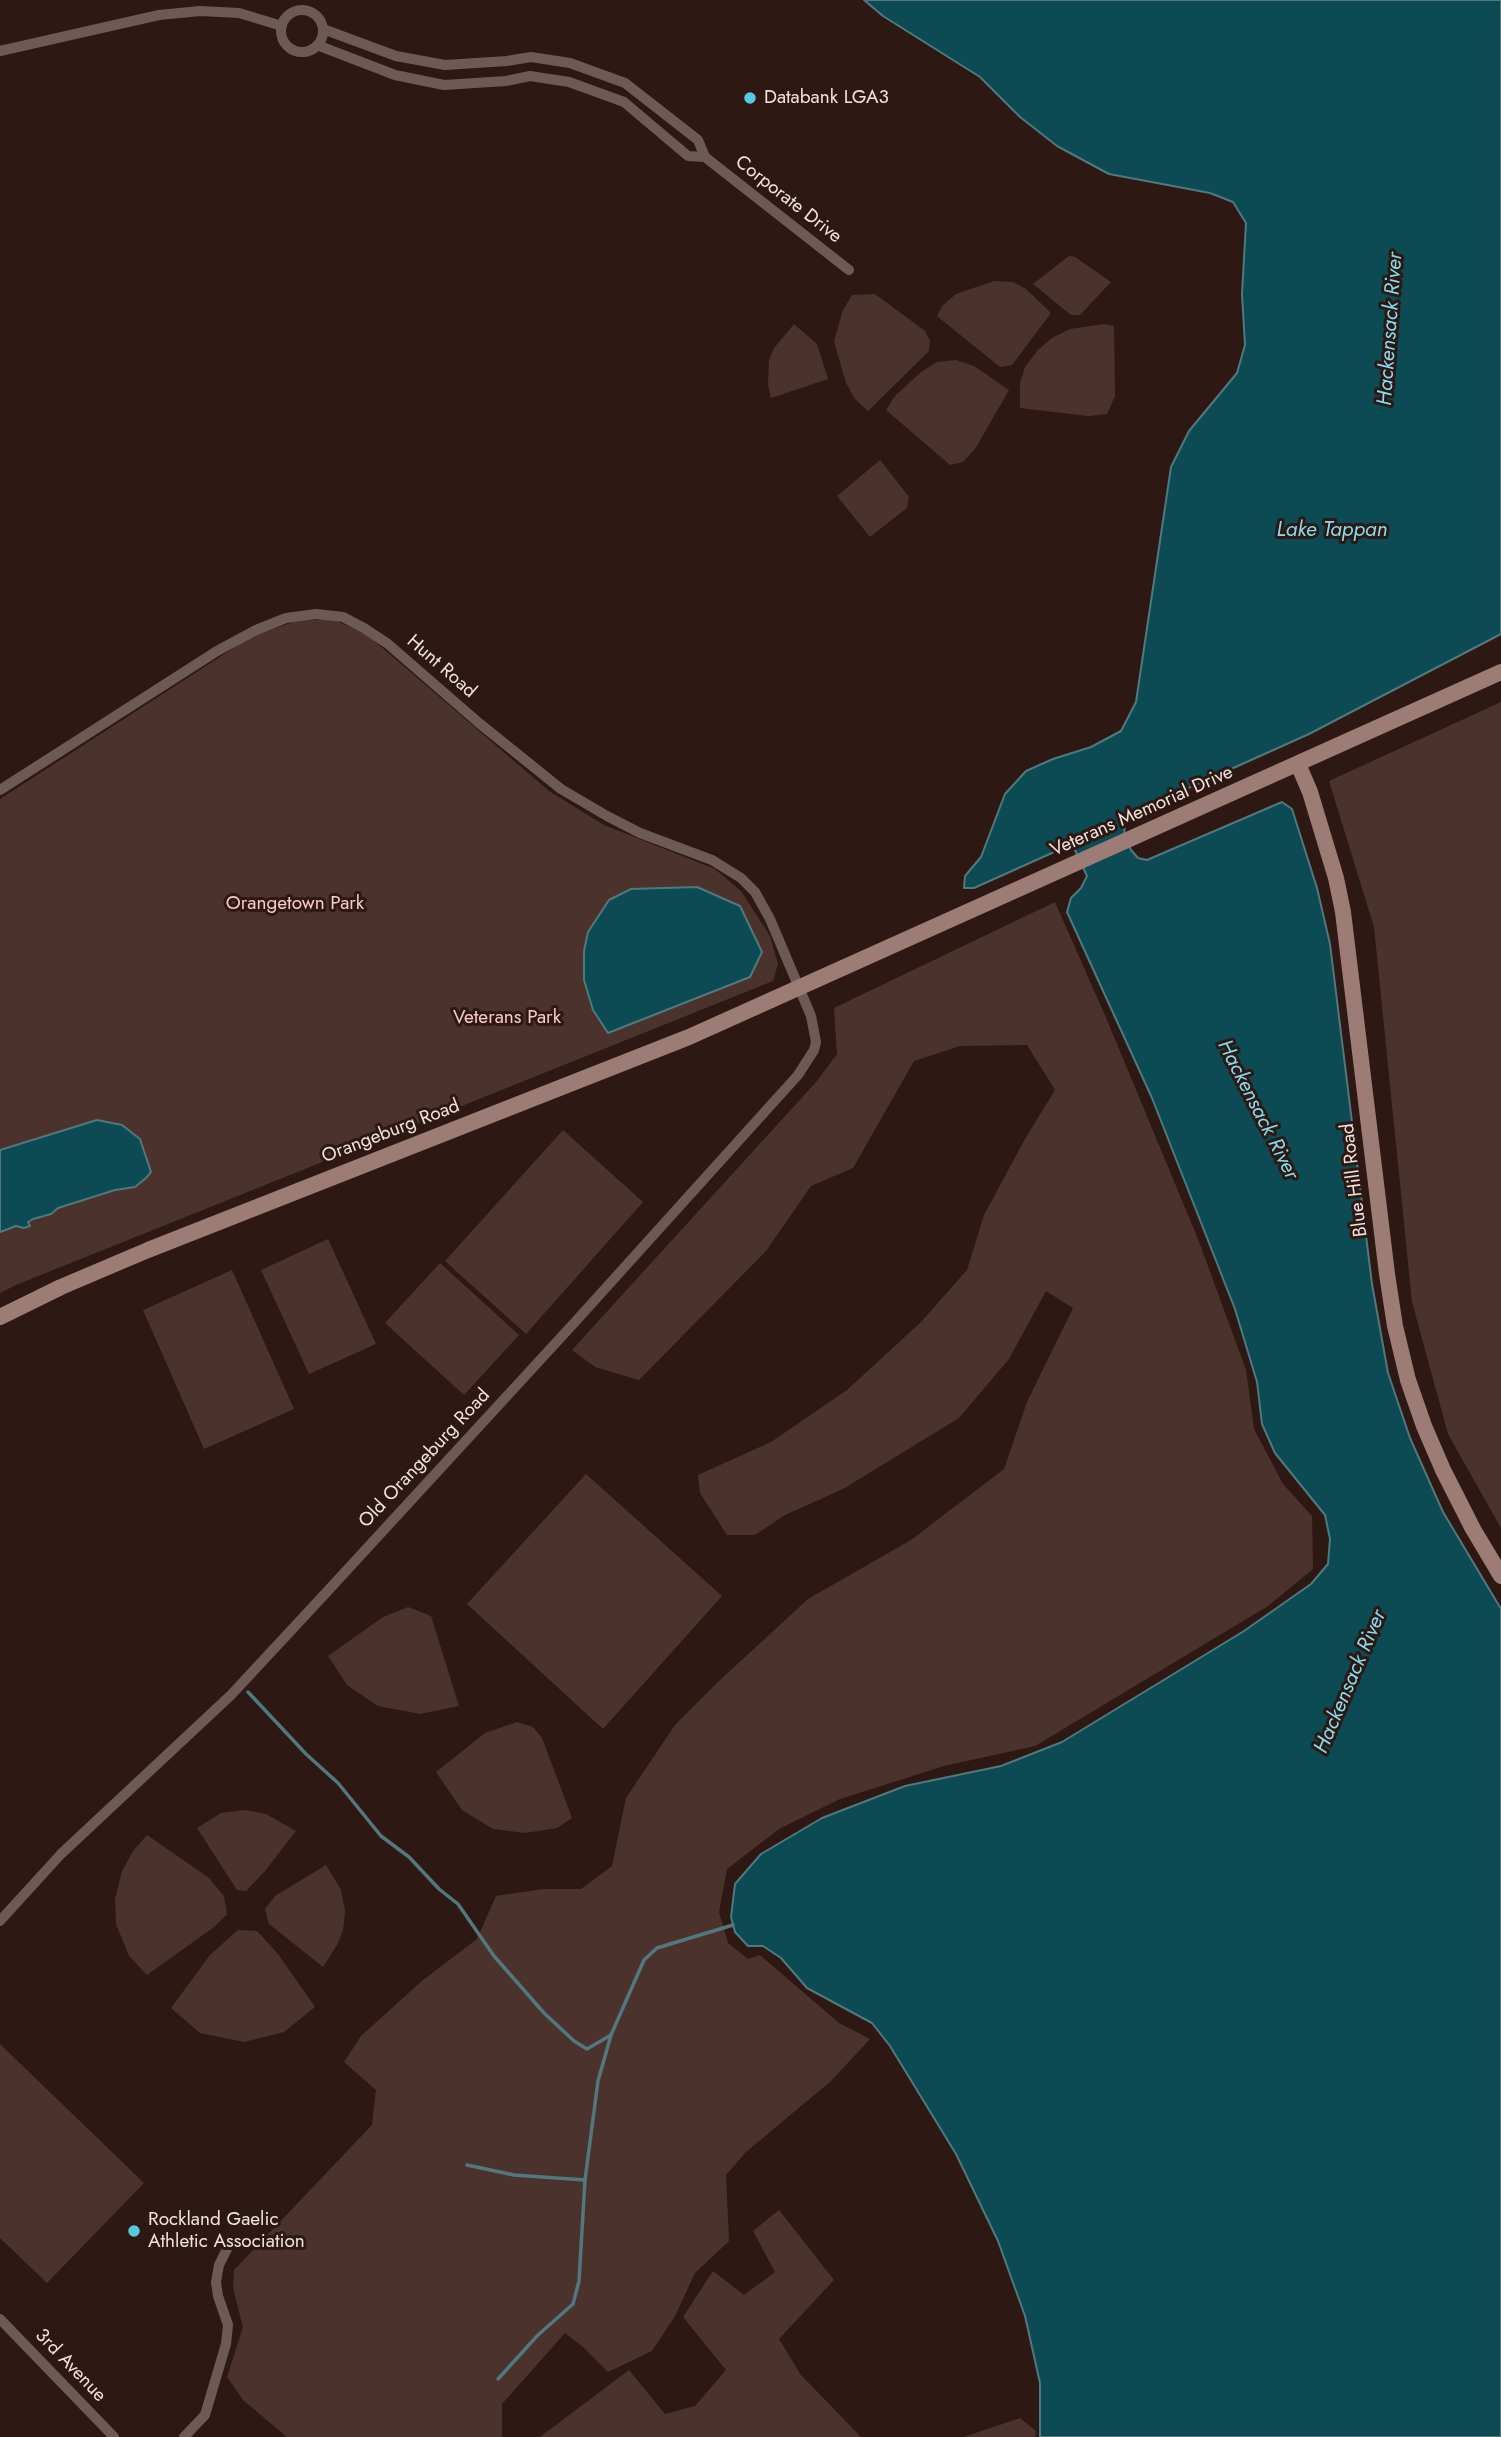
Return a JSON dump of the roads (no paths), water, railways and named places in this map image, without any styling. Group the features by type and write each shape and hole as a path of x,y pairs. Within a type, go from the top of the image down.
{"main road":[{"name":"Veterans Memorial Drive","path":"799,988 1501,672"},
{"name":"Blue Hill Road","path":"1298,764 1325,841 1343,912 1387,1274 1395,1326 1408,1380 1443,1470 1501,1576"},
{"name":"Orangeburg Road","path":"0,1317 61,1287 148,1250 677,1042 799,988"}],"street":[{"name":"Corporate Drive","path":"705,157 688,156 624,102 569,82 530,76 506,81 448,85 395,75 317,45 303,52 290,48 282,37 282,26 292,12 306,10 317,17 323,29 396,55 449,65 531,57 570,63 625,83 698,141 705,157 849,270"},
{"path":"0,51 159,15 200,11 236,13 282,26"},
{"path":"317,45 323,29"},
{"path":"373,67 380,50"},
{"path":"448,85 449,65"},
{"name":"Hunt Road","path":"0,790 217,651 256,630 296,617 316,614 343,617 388,644 561,789 640,833 712,860 741,878 755,892 765,909 799,988"},
{"name":"Old Orangeburg Road","path":"0,1922 61,1854 231,1695 575,1322 797,1075 814,1050 816,1042 811,1016 799,988"},
{"path":"184,2437 205,2415 226,2344 228,2325 216,2282 219,2265 227,2249"},
{"name":"3rd Avenue","path":"0,2319 114,2437"}],"water":[{"path":"864,0 1501,0 1501,634 1309,734 1131,814 1125,824 1124,835 1138,858 1147,860 1282,802 1292,809 1317,888 1330,944 1372,1284 1388,1373 1410,1438 1443,1512 1501,1609 1501,2437 1040,2437 1040,2383 1025,2316 998,2241 956,2154 890,2046 872,2023 807,1988 781,1958 763,1946 748,1946 735,1932 731,1917 735,1884 761,1854 822,1818 905,1786 1001,1766 1062,1742 1244,1631 1311,1584 1328,1564 1330,1539 1325,1515 1275,1453 1262,1424 1257,1382 1235,1309 1152,1098 1067,912 1071,898 1081,888 1087,876 1074,848 1063,848 974,888 964,888 965,876 981,857 1005,794 1026,771 1091,747 1121,731 1136,702 1171,467 1189,431 1237,373 1245,345 1242,294 1246,223 1233,202 1210,193 1109,174 1057,146 1020,117 980,77 883,16"},
{"path":"697,887 740,906 762,952 750,977 608,1033 593,1010 584,980 584,951 588,932 609,900 631,889"},
{"path":"97,1120 122,1125 140,1139 151,1172 146,1178 135,1187 115,1190 58,1208 51,1214 28,1222 30,1226 16,1226 0,1232 0,1150"}],"waterway":[{"path":"248,1692 306,1754 338,1783 381,1836 409,1857 439,1889 458,1904 494,1956 544,2013 574,2041 587,2049 611,2035 644,1960 657,1948 733,1925"},
{"path":"467,2165 514,2175 585,2180 598,2081 611,2035"},
{"path":"498,2379 538,2335 573,2304 579,2281 585,2180"}],"place":[{"name":"Databank LGA3","path":"750,98"},
{"name":"Rockland Gaelic Athletic Association","path":"134,2231"}],"water label":[{"name":"Hackensack River","path":"1391,329"},
{"name":"Lake Tappan","path":"1332,531"},
{"name":"Hackensack River","path":"1257,1110"},
{"name":"Hackensack River","path":"1351,1682"}],"park label":[{"name":"Orangetown Park","path":"295,904"},
{"name":"Veterans Park","path":"507,1018"}]}
